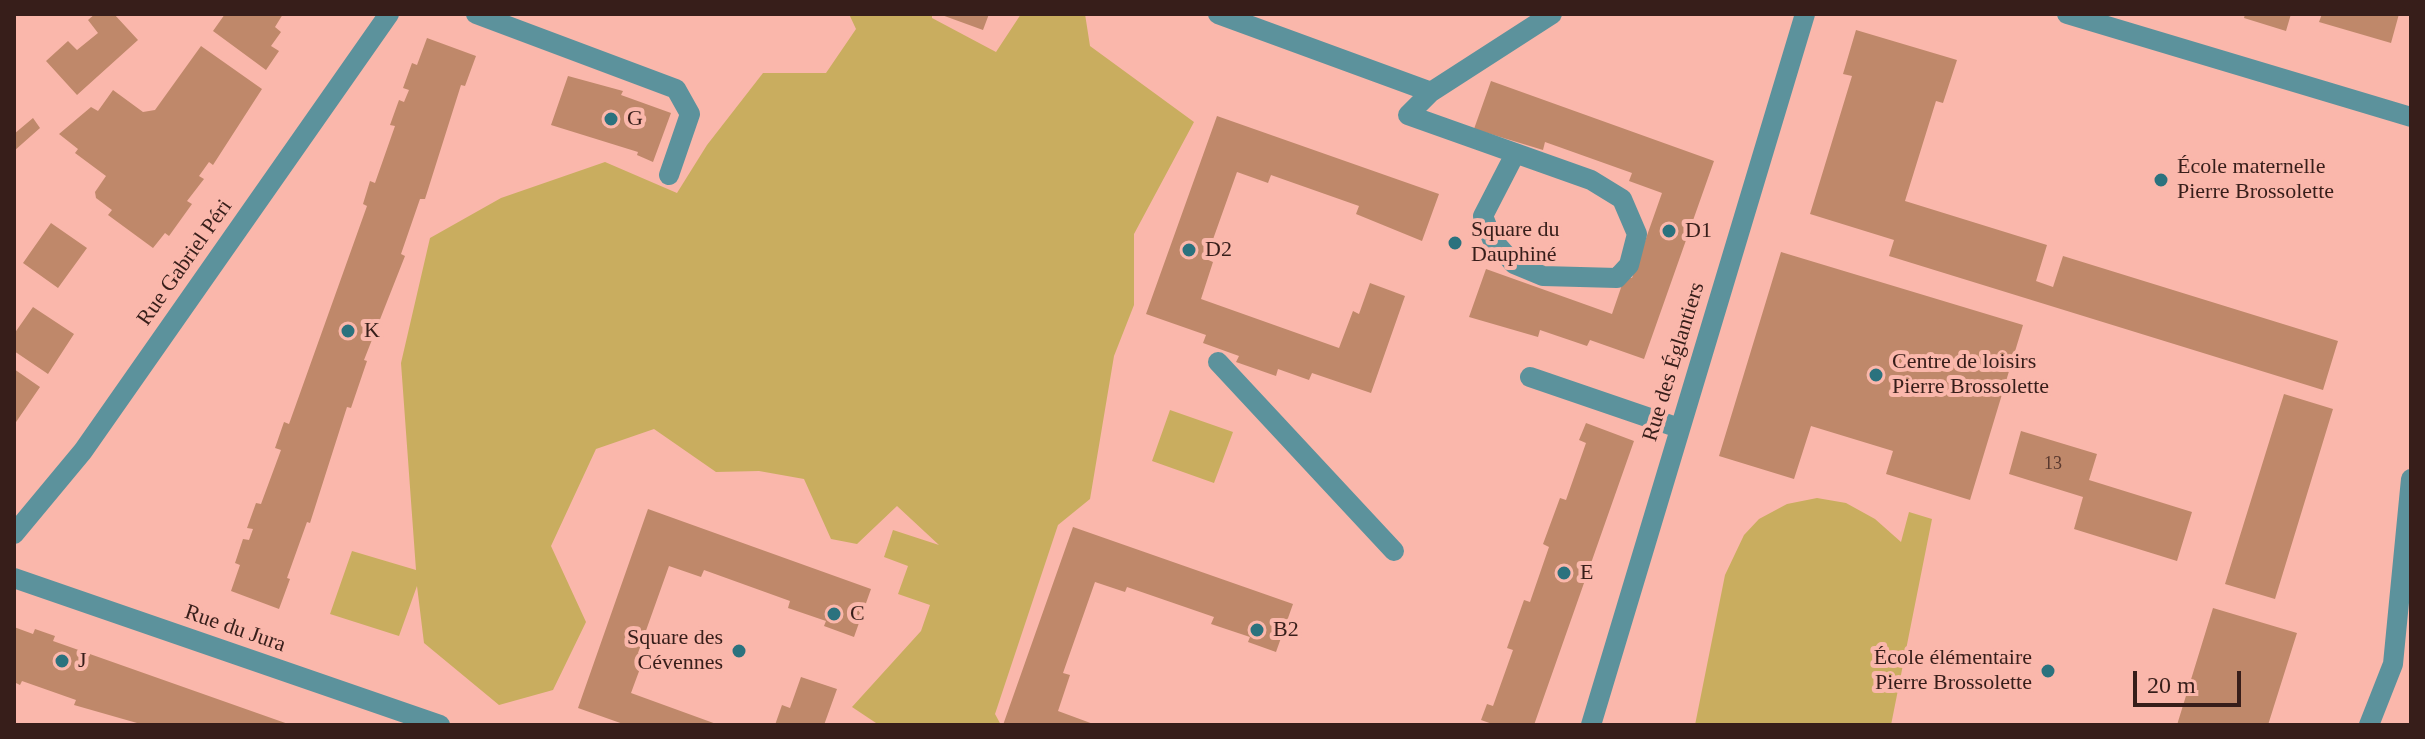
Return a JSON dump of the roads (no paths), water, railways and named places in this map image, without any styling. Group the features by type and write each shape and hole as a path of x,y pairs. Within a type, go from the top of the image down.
{"street":[{"name":"Rue Gabriel Péri","path":"14,534 83,451 389,14"},
{"path":"476,14 676,89 690,114 669,175"},
{"path":"1218,14 1431,92"},
{"path":"1515,154 1483,216 1492,239 1514,264 1543,276 1617,278 1629,265 1637,234 1622,199 1591,180 1408,115 1431,92 1552,14"},
{"name":"Rue des Églantiers","path":"1591,725 1805,14"},
{"path":"2067,14 2411,117"},
{"path":"1218,362 1394,551"},
{"path":"1530,377 1679,428"},
{"path":"2369,725 2393,664 2411,479"},
{"name":"Rue du Jura","path":"14,578 440,725"}],"place":[{"name":"G","path":"611,119"},
{"name":"École maternelle Pierre Brossolette","path":"2161,180"},
{"name":"D1","path":"1669,231"},
{"name":"Square du Dauphiné","path":"1455,243"},
{"name":"D2","path":"1189,250"},
{"name":"K","path":"348,331"},
{"name":"Centre de loisirs Pierre Brossolette","path":"1876,375"},
{"name":"E","path":"1564,573"},
{"name":"C","path":"834,614"},
{"name":"B2","path":"1257,630"},
{"name":"Square des Cévennes","path":"739,651"},
{"name":"J","path":"62,661"},
{"name":"École élémentaire Pierre Brossolette","path":"2048,671"}]}
